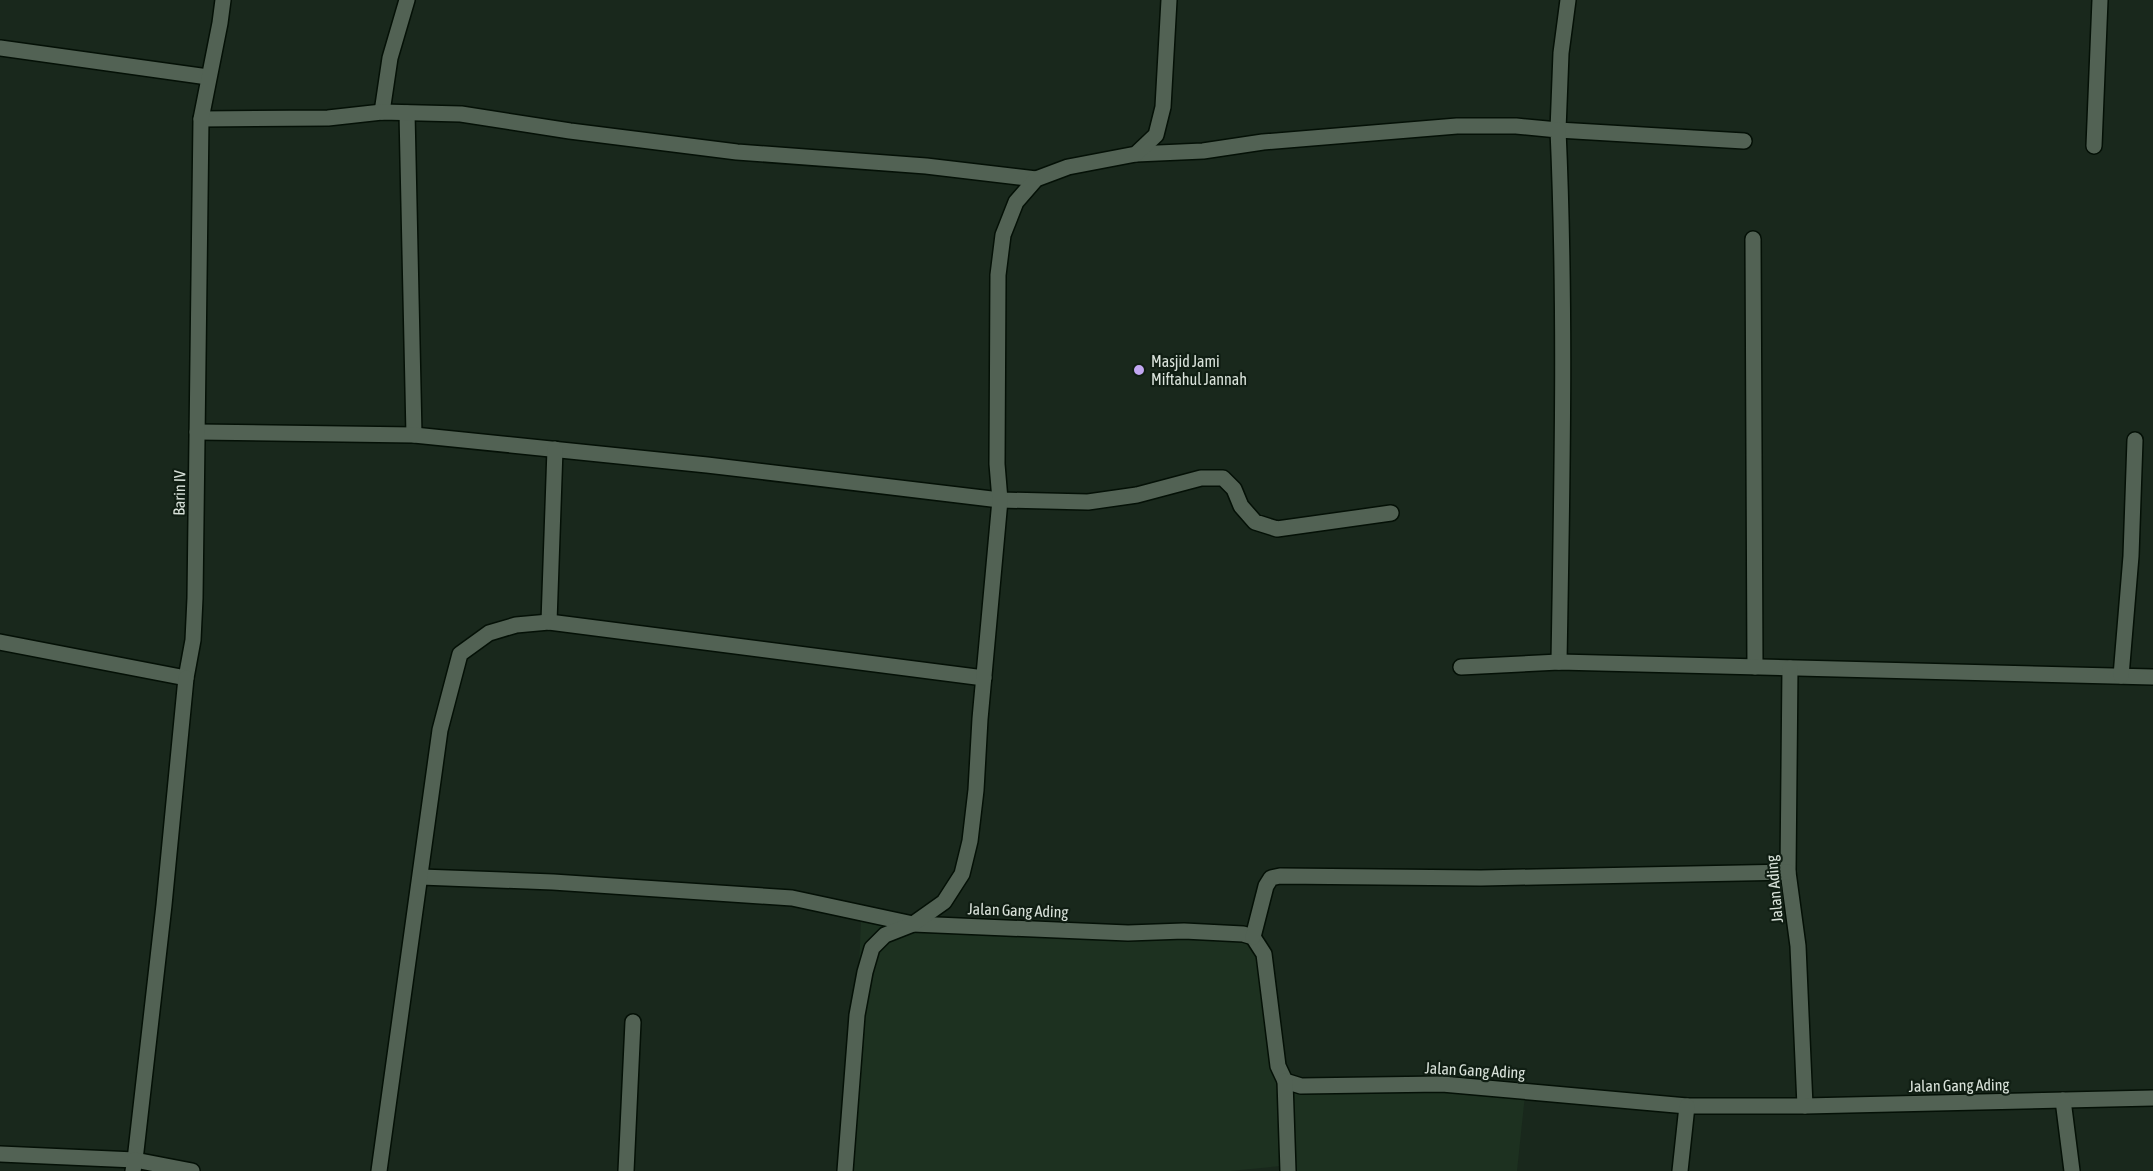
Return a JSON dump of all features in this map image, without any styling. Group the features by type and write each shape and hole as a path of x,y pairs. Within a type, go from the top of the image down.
{"street":[{"name":"Barin IV","path":"134,1166 164,905 186,678 193,640 201,119 223,0"},
{"path":"382,112 390,58 407,0"},
{"path":"1136,154 1156,135 1163,107 1169,0"},
{"path":"1559,662 1562,469 1561,201 1558,130 1561,53 1568,0"},
{"path":"2094,146 2100,0"},
{"path":"0,48 208,77"},
{"path":"201,119 328,118 382,112 461,114 570,131 737,152 926,166 1036,179"},
{"path":"406,113 414,435"},
{"path":"845,1171 857,1015 872,948 885,935 913,924 944,902 962,874 970,841 1000,500 997,464 999,275 1003,235 1016,202 1036,179 1068,166 1136,154 1203,151 1263,142 1457,126 1516,126 1744,141"},
{"path":"1753,239 1755,667"},
{"path":"197,432 414,435 777,472 1000,500 1088,502 1137,495 1201,478 1223,478 1234,489 1241,506 1255,522 1277,529 1391,513"},
{"path":"2121,676 2131,556 2134,440"},
{"path":"549,622 555,449"},
{"path":"379,1171 440,730 460,654 489,633 516,626 549,622 984,678"},
{"path":"0,642 186,678"},
{"path":"1461,667 1559,662 2153,676"},
{"name":"Jalan Ading","path":"1790,668 1788,872 1798,946 1805,1106"},
{"path":"1288,1171 1285,1081 1278,1066 1263,954 1253,937 1266,886 1271,878 1280,876 1481,878 1788,872"},
{"path":"421,878 553,882 792,898 913,924"},
{"name":"Jalan Gang Ading","path":"913,924 1128,933 1184,931 1243,934 1253,937"},
{"path":"626,1171 633,1022"},
{"name":"Jalan Gang Ading","path":"1285,1081 1301,1086 1442,1084 1687,1106 1805,1106 2153,1098"},
{"path":"2063,1100 2072,1171"},
{"path":"1680,1171 1687,1106"},
{"path":"0,1154 192,1171"}],"shaded area":[{"path":"861,920 1252,929 1280,1088 1525,1095 1517,1171 1282,1171 1281,1166 1230,1171 840,1171 857,1015"}],"place":[{"name":"Masjid Jami Miftahul Jannah","path":"1139,370"}]}
